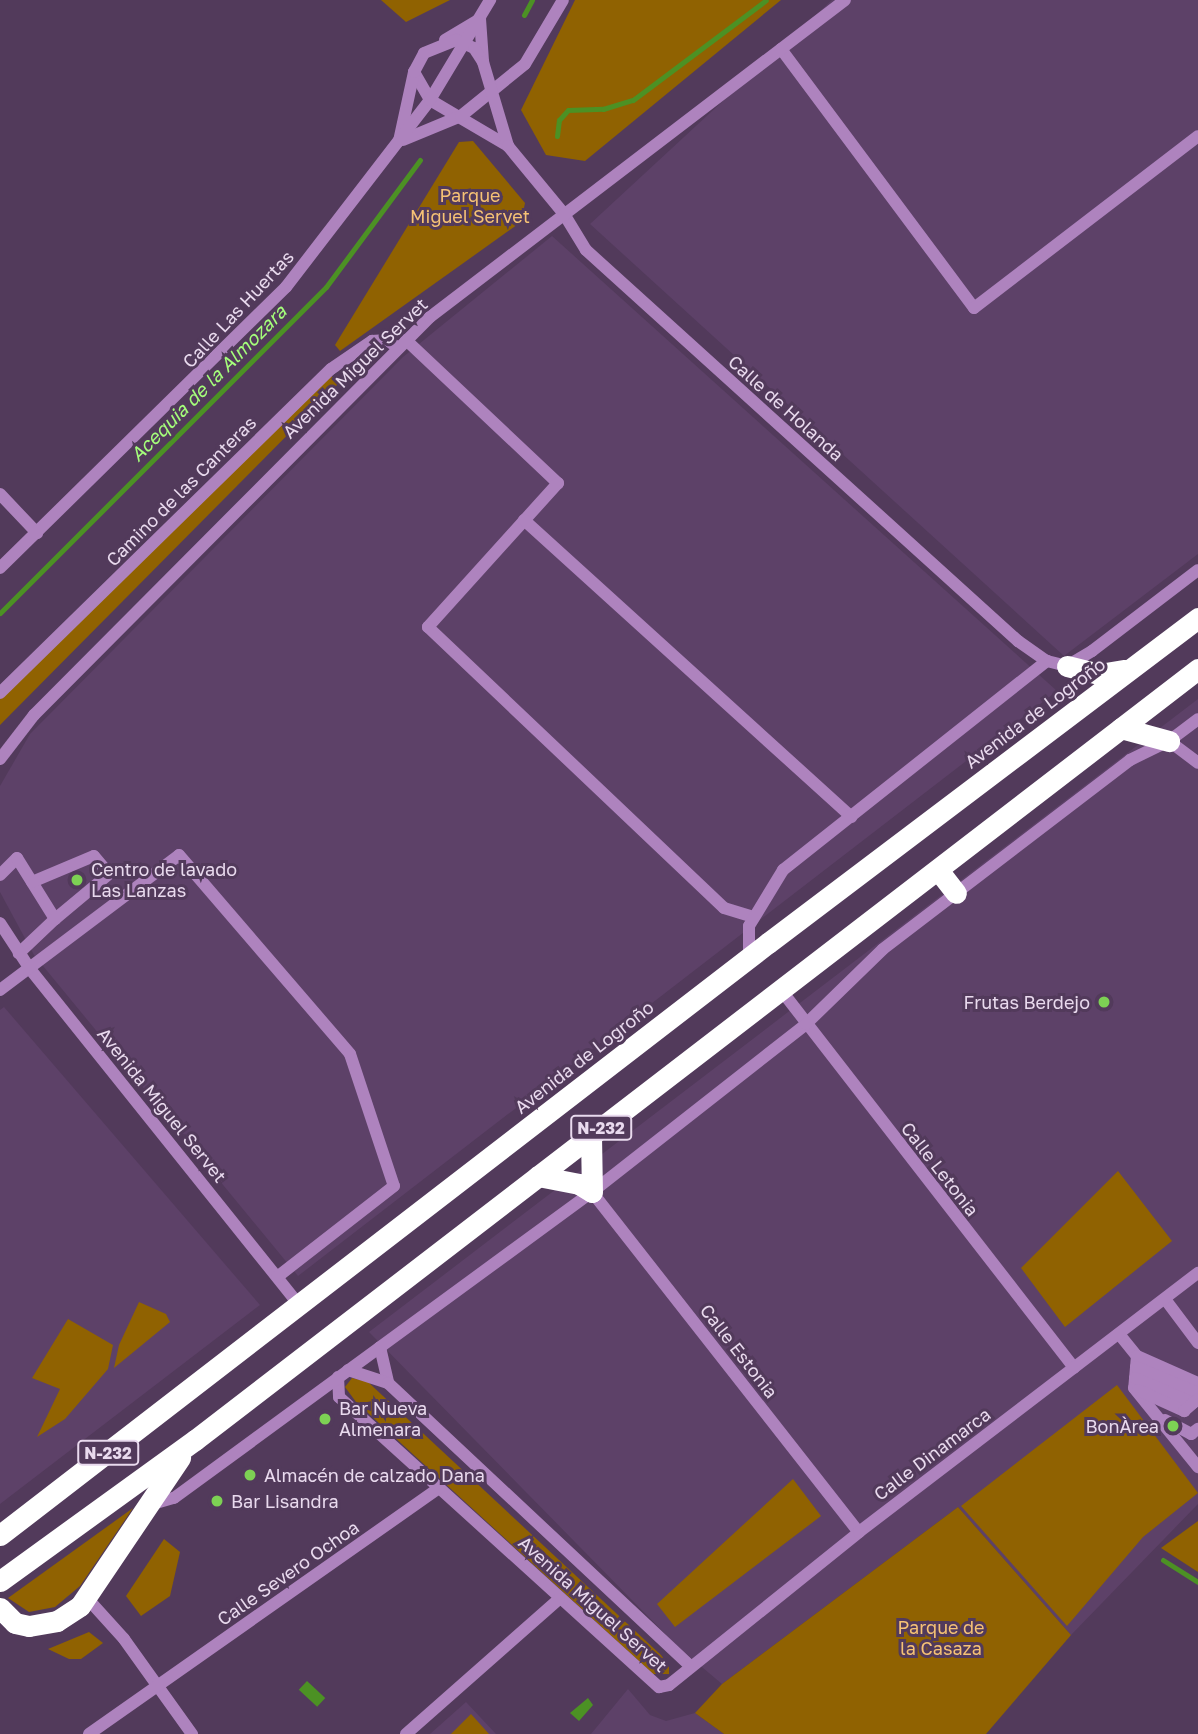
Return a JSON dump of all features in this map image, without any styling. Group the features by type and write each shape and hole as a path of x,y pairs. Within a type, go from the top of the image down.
{"highway":[{"name":"Avenida de Logroño","path":"7,1529 301,1307 749,958 1198,618"},
{"path":"1057,664 1099,674 1130,669"},
{"name":"N-232","path":"0,1581 195,1440 1198,669"},
{"path":"1150,706 1169,741"},
{"path":"1121,728 1169,741"},
{"path":"938,870 956,893"},
{"path":"591,1136 592,1192"},
{"path":"538,1176 579,1184 592,1192"},
{"path":"0,1608 15,1623 43,1626 70,1614 87,1598 195,1440"},
{"path":"0,1553 7,1529"}],"street":[{"name":"Calle Las Huertas","path":"0,568 251,326 430,100 468,44 490,0"},
{"path":"399,141 461,116 492,93 514,74 537,48 563,0"},
{"name":"Avenida Miguel Servet","path":"0,759 34,715 402,344 565,214 845,0"},
{"path":"399,141 414,72 424,52 480,19 485,68"},
{"path":"444,41 468,44 485,68 514,74"},
{"path":"781,49 974,308 1198,136"},
{"name":"Calle de Holanda","path":"485,68 508,146"},
{"path":"414,72 430,100"},
{"name":"Calle de Holanda","path":"430,100 508,146 565,214 586,250 1018,641 1057,664"},
{"name":"Camino de las Canteras","path":"0,693 331,369 372,341 387,340 402,344"},
{"path":"402,344 558,483 428,627 724,908 753,917"},
{"path":"0,494 37,533"},
{"path":"524,520 851,817"},
{"path":"749,958 753,917 783,870 1057,664 1198,569"},
{"path":"149,1505 174,1498 592,1192 806,1024 883,949 1130,760 1169,741 1198,719"},
{"path":"1169,741 1198,763"},
{"path":"0,990 179,855 350,1054 394,1186 278,1278"},
{"path":"19,953 109,874 94,856 32,883"},
{"path":"0,874 18,858 55,919"},
{"name":"Avenida Miguel Servet","path":"0,923 30,969 301,1307"},
{"name":"Calle Letonia","path":"781,989 1074,1368"},
{"name":"Calle Estonia","path":"592,1192 859,1532"},
{"name":"Calle Dinamarca","path":"691,1667 859,1532 1198,1273"},
{"path":"1165,1299 1198,1343"},
{"path":"1119,1334 1158,1417 1198,1467"},
{"path":"380,1347 388,1383"},
{"path":"1136,1372 1198,1383"},
{"path":"1136,1372 1196,1399 1184,1411 1136,1372"},
{"name":"Avenida Miguel Servet","path":"343,1373 388,1383 691,1667 669,1685 659,1687 339,1397 343,1373"},
{"path":"1158,1417 1196,1435"},
{"name":"Calle Severo Ochoa","path":"89,1734 439,1488"},
{"path":"87,1598 158,1686 192,1734"},
{"path":"406,1734 559,1599"}],"shaded area":[{"path":"832,0 1198,0 1198,554 1064,656 590,224"},
{"path":"552,236 1057,691 298,1276 34,955 0,892 0,786 30,734 403,357"},
{"path":"1198,699 1198,1504 1071,1635 958,1507 722,1684 677,1646 369,1332"},
{"path":"4,1007 260,1305 0,1504 0,1010"},
{"path":"307,1681 325,1698 317,1707 299,1690"},
{"path":"628,1689 650,1715 666,1721 695,1713 724,1734 591,1734"},
{"path":"588,1698 593,1705 579,1721 570,1713"},
{"path":"466,1702 496,1734 430,1734"}],"green space":[{"path":"381,0 450,0 406,22"},
{"path":"575,0 781,0 585,161 546,155 521,110"},
{"name":"Parque Miguel Servet","path":"473,141 525,203 521,222 340,351 335,345 459,142"},
{"path":"329,374 339,383 0,725 0,699"},
{"path":"1118,1171 1172,1241 1065,1327 1021,1268"},
{"path":"139,1302 166,1314 170,1322 114,1368 119,1345"},
{"path":"68,1319 113,1345 108,1369 65,1419 37,1437 60,1389 32,1378"},
{"path":"352,1378 368,1382 661,1655 669,1666 669,1674 653,1674 356,1402 345,1387"},
{"path":"1117,1385 1198,1493 1143,1537 1067,1626 961,1506"},
{"path":"793,1479 821,1516 675,1627 657,1604"},
{"name":"Parque de la Casaza","path":"958,1507 1071,1635 986,1734 724,1734 695,1713 722,1684"},
{"path":"133,1508 80,1586 55,1607 29,1612 8,1598"},
{"path":"1198,1521 1198,1572 1161,1548"},
{"path":"164,1539 180,1552 170,1596 141,1616 126,1596"},
{"path":"89,1632 103,1643 81,1659 69,1659 48,1649"},
{"path":"471,1714 489,1734 451,1734"}],"waterway":[{"name":"Acequia de la Almozara","path":"524,15 532,0"},
{"path":"557,136 559,120 568,110 603,109 633,100 766,0"},
{"name":"Acequia de la Almozara","path":"0,613 326,287 420,160"},
{"path":"1163,1560 1198,1582"}],"place":[{"name":"Centro de lavado Las Lanzas","path":"77,880"},
{"name":"Frutas Berdejo","path":"1104,1002"},
{"name":"Bar Nueva Almenara","path":"325,1419"},
{"name":"BonÀrea","path":"1173,1426"},
{"name":"Almacén de calzado Dana","path":"250,1475"},
{"name":"Bar Lisandra","path":"217,1501"}]}
